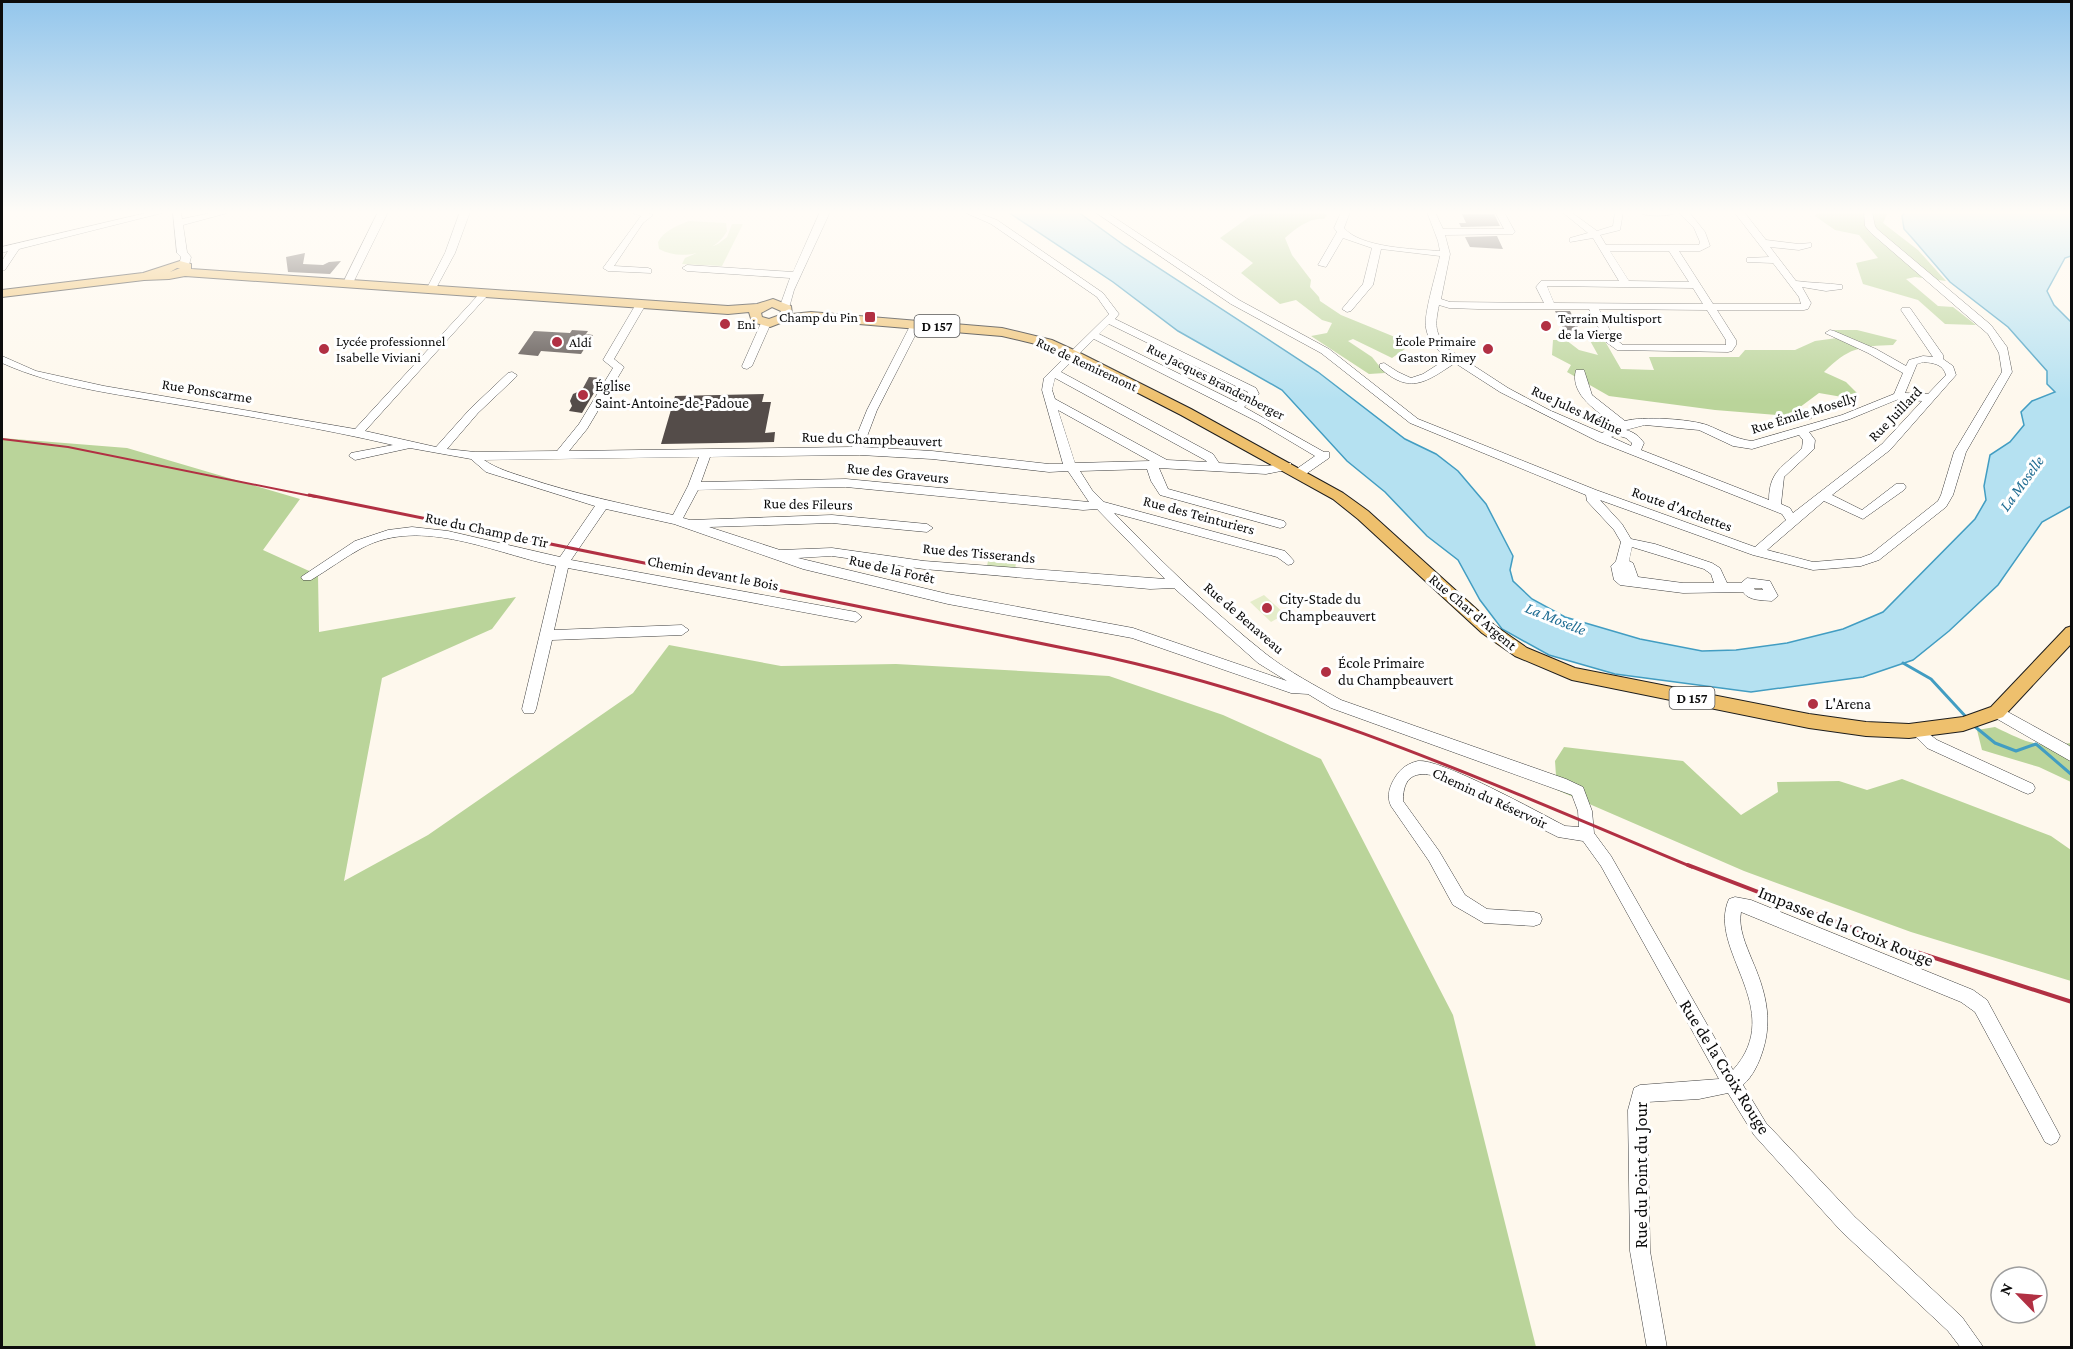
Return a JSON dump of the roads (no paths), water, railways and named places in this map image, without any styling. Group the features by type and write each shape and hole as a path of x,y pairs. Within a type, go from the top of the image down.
{"main road":[{"path":"2,294 148,275"},
{"path":"273,275 347,285 761,313 786,312"},
{"path":"761,313 773,303 786,312"},
{"name":"Rue de Remiremont","path":"786,312 1002,332 1048,344 1072,354 1338,496"},
{"name":"Rue Char d'Argent","path":"1338,496 1363,515 1488,629 1521,652 1552,668 1591,678 1809,721 1866,729 1916,730 1963,723 1996,712 2012,698 2072,632"}],"street":[{"path":"347,285 352,275"},
{"path":"431,290 439,275"},
{"path":"786,312 789,290 795,275"},
{"path":"1071,275 1100,295 1114,314 1054,373 1209,458 1216,468"},
{"name":"Route d'Archettes","path":"1194,275 1235,302 1325,351 1414,421 1592,493 1756,552 1796,563 1828,567 1861,562 1875,557 1942,504 1960,452 2007,372 2008,362 2000,341 1987,327 1926,275"},
{"path":"1347,309 1368,285 1370,275"},
{"name":"Rue Jules Méline","path":"1441,275 1430,321 1432,333 1444,351 1454,358 1523,401 1601,438 1786,511 1793,519"},
{"path":"1620,275 1626,285"},
{"path":"1592,306 1610,340 1621,348 1728,349 1731,340 1689,275"},
{"path":"1436,301 1449,305 1478,306 1804,307 1804,297 1787,275"},
{"path":"1550,306 1541,287 1544,283 1695,285"},
{"path":"1793,283 1826,288 1839,286"},
{"path":"1597,285 1609,306"},
{"path":"747,366 761,313 789,290"},
{"path":"358,432 484,294"},
{"path":"559,456 583,426 619,367 608,360 641,304"},
{"name":"Rue Juillard","path":"1793,519 1886,447 1951,375 1949,368 1938,360 1938,355 1906,310"},
{"path":"1109,320 1252,390 1254,394 1237,407"},
{"path":"856,451 872,410 916,324"},
{"path":"1830,333 1872,351 1908,372"},
{"name":"Rue Jacques Brandenberger","path":"1093,336 1237,407 1324,456 1293,470"},
{"path":"1384,366 1396,379 1408,383 1430,375 1454,358"},
{"path":"1898,396 1913,362 1923,358 1938,360"},
{"name":"Rue Ponscarme","path":"2,359 33,373 104,389 358,432 454,454"},
{"path":"1580,372 1579,383 1584,393 1596,406 1624,425"},
{"name":"Rue de Benaveau","path":"1054,373 1047,385 1050,401 1072,468 1088,493 1179,584 1263,659 1336,704 1562,783 1578,791 1585,811 1587,835"},
{"path":"439,451 474,411 512,375"},
{"name":"Rue Émile Moselly","path":"1601,438 1624,425 1645,421 1701,427 1737,444 1752,445 1846,417 1898,396 1932,398"},
{"path":"1050,401 1165,464"},
{"path":"1613,431 1625,432 1634,438 1638,443 1635,452"},
{"path":"1774,506 1776,478 1781,471 1808,449 1809,440 1802,431"},
{"name":"Rue Ponscarme","path":"356,456 403,448 411,444"},
{"name":"Rue du Champbeauvert","path":"454,454 559,456 856,451 932,455 1019,465 1072,468 1165,464 1293,470"},
{"path":"682,521 706,453"},
{"name":"Rue de la Forêt","path":"475,456 490,469 536,485 603,504 682,521 803,565 948,598 1133,633 1291,688 1310,689"},
{"path":"1152,465 1157,481 1164,492 1280,524"},
{"name":"Rue des Graveurs","path":"694,486 829,482 1083,506 1099,504"},
{"path":"1824,496 1863,515 1900,487"},
{"path":"1592,493 1591,498 1618,527 1627,542 1622,563 1629,566 1633,581 1683,588 1747,588"},
{"path":"530,709 563,562 603,504"},
{"name":"Rue des Teinturiers","path":"1099,504 1281,554 1288,561"},
{"name":"Rue des Fileurs","path":"682,521 812,518 927,528"},
{"path":"1756,552 1788,527 1793,519"},
{"name":"Rue du Champ de Tir","path":"308,577 359,544 388,534 412,531 448,535 563,562"},
{"path":"1627,542 1651,547 1708,566 1716,572 1722,587"},
{"name":"Rue des Tisserands","path":"777,554 832,552 924,565 1150,584 1179,584"},
{"name":"Chemin devant le Bois","path":"563,562 856,617"},
{"path":"547,635 682,630"},
{"path":"1996,712 2072,756"},
{"path":"1916,730 1932,744 2028,788"},
{"name":"Chemin du Réservoir","path":"1534,919 1484,916 1459,900 1434,856 1396,802 1395,795 1403,778 1411,770 1421,767 1439,771 1563,832 1587,835"},
{"name":"Rue de la Croix Rouge","path":"1587,835 1606,861 1710,1049 1760,1129 1848,1224 1955,1324 1974,1347"},
{"name":"Impasse de la Croix Rouge","path":"1732,1083 1748,1067 1759,1037 1759,1003 1732,926 1732,911 1735,904 1745,905 1967,996 1981,1006 2050,1136"},
{"name":"Rue du Point du Jour","path":"1657,1347 1640,1251 1637,1110 1640,1094 1715,1089 1732,1083"}],"water":[{"name":"La Moselle","path":"1102,275 1169,275 1318,372 1405,439 1436,454 1458,471 1486,504 1513,556 1510,570 1513,581 1532,599 1565,617 1640,639 1702,651 1736,650 1787,643 1843,629 1883,612 1975,519 1986,500 1984,486 1990,455 2010,442 2024,425 2021,412 2032,401 2055,392 2047,384 2047,371 2008,327 1944,275 2056,275 2047,291 2054,305 2071,322 2071,506 2042,522 1998,585 1949,631 1913,660 1863,677 1751,692 1615,674 1549,655 1502,629 1480,600 1458,560 1427,536 1385,492 1347,461 1282,390 1178,331"}],"waterway":[{"path":"1903,663 1931,679 1967,718"},
{"path":"1973,725 1995,743 2016,751 2036,744 2072,775"}],"railway":[{"path":"2,439 68,447 316,497"},
{"path":"309,495 1093,654 1171,673 1323,719 1397,746 1692,867"},
{"path":"1688,865 1907,949 2072,1002"}],"place":[{"name":"Champ du Pin","path":"870,317"},
{"name":"Eni","path":"725,324"},
{"name":"Terrain Multisport de la Vierge","path":"1546,326"},
{"name":"Aldi","path":"557,342"},
{"name":"Lycée professionnel Isabelle Viviani","path":"324,349"},
{"name":"École Primaire Gaston Rimey","path":"1488,349"},
{"name":"Église Saint-Antoine-de-Padoue","path":"583,395"},
{"name":"City-Stade du Champbeauvert","path":"1267,608"},
{"name":"École Primaire du Champbeauvert","path":"1326,672"},
{"name":"L'Arena","path":"1813,704"}]}
